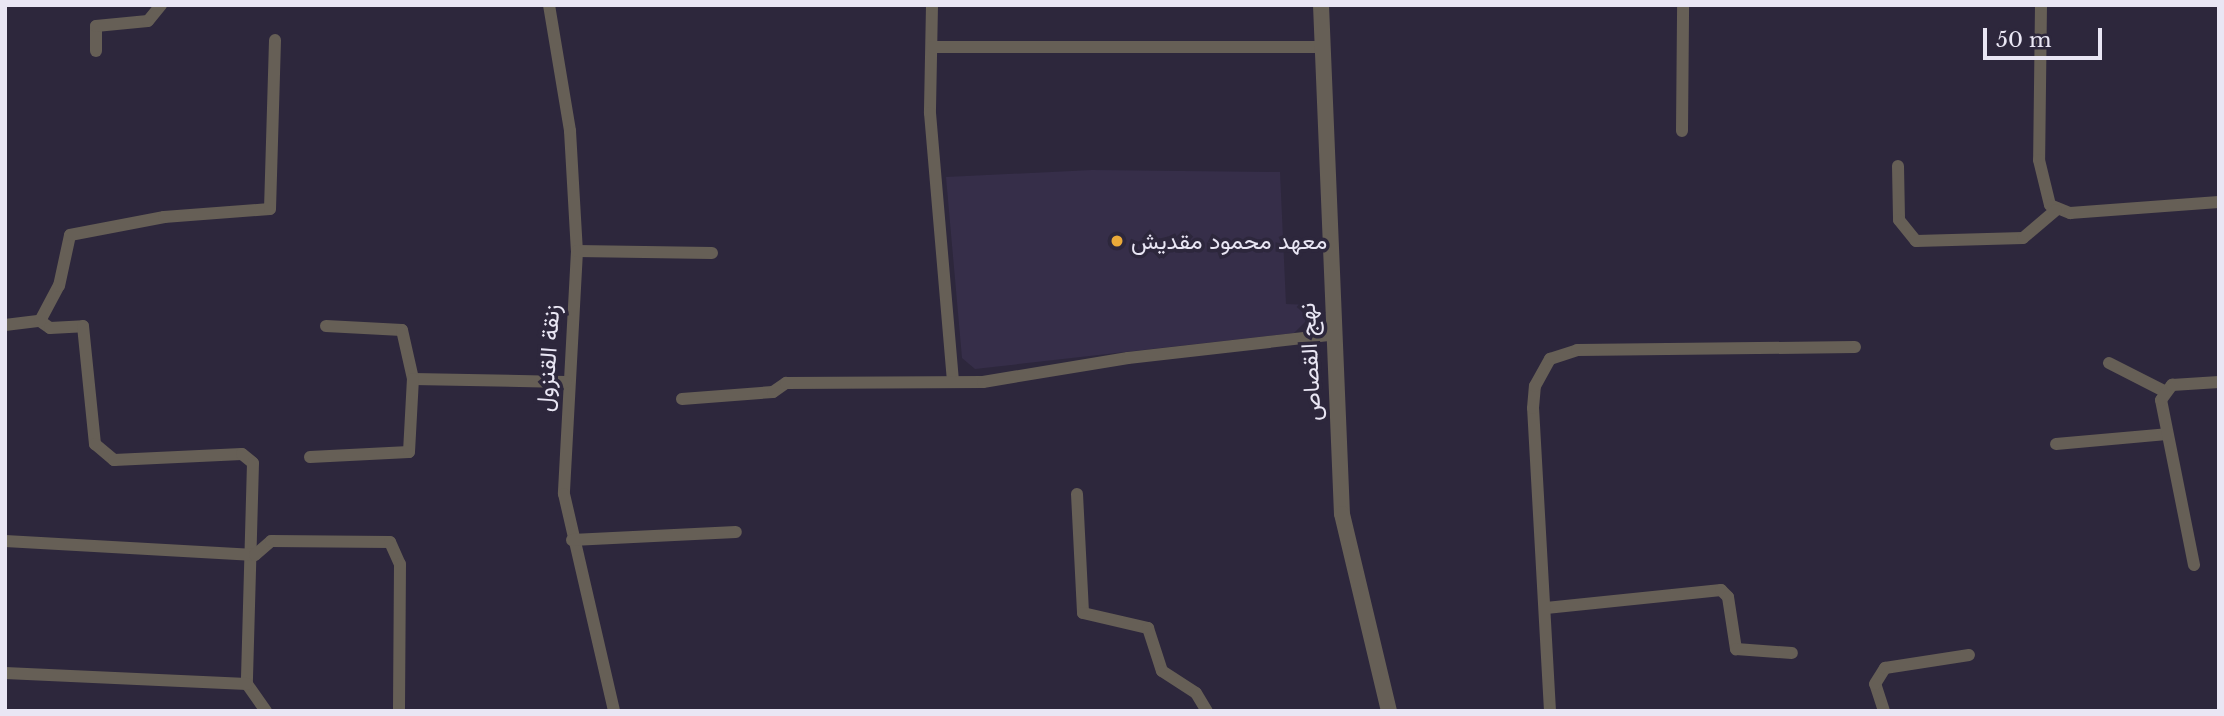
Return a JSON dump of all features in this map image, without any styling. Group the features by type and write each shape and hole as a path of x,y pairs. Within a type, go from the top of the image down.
{"street":[{"path":"96,51 96,26 148,21 161,5"},
{"name":"زنقة القنزول","path":"549,5 570,131 577,251 566,383 563,471 572,540 614,711"},
{"path":"932,5 931,127 953,381"},
{"name":"نهج القصاص","path":"1321,5 1331,335 1342,514 1389,711"},
{"path":"1682,131 1683,5"},
{"path":"2041,5 2039,160 2046,198 2056,210"},
{"path":"40,321 59,286 70,235 164,217 270,209 275,40"},
{"path":"932,47 1323,47"},
{"path":"1898,166 1899,220 1916,241 2023,237 2056,210 2219,202"},
{"path":"577,251 712,253"},
{"path":"5,325 40,321 50,328 83,326 95,444 114,460 242,454 253,463 254,555 247,684 266,711"},
{"path":"310,457 409,452 413,379 402,330 326,326"},
{"path":"682,398 773,392 786,383 983,382 1128,358 1331,335"},
{"path":"1550,711 1533,408 1535,386 1550,359 1577,350 1855,346"},
{"path":"2109,363 2164,391 2219,382"},
{"path":"413,379 566,383"},
{"path":"2164,391 2166,433 2194,565"},
{"path":"2056,444 2166,433"},
{"path":"1077,494 1083,613 1148,628 1163,671 1196,693 1207,711"},
{"path":"572,540 736,532"},
{"path":"5,541 254,555 271,541 390,542 400,564 399,711"},
{"path":"1546,608 1721,590 1728,597 1736,649 1792,653"},
{"path":"1884,711 1875,684 1885,668 1969,655"},
{"path":"5,673 247,684"}],"shaded area":[{"name":"معهد محمود مقديش","path":"1092,170 1280,172 1286,304 1310,305 1310,317 1294,333 975,369 962,358 946,177"}],"place":[{"name":"معهد محمود مقديش","path":"1117,241"}]}
